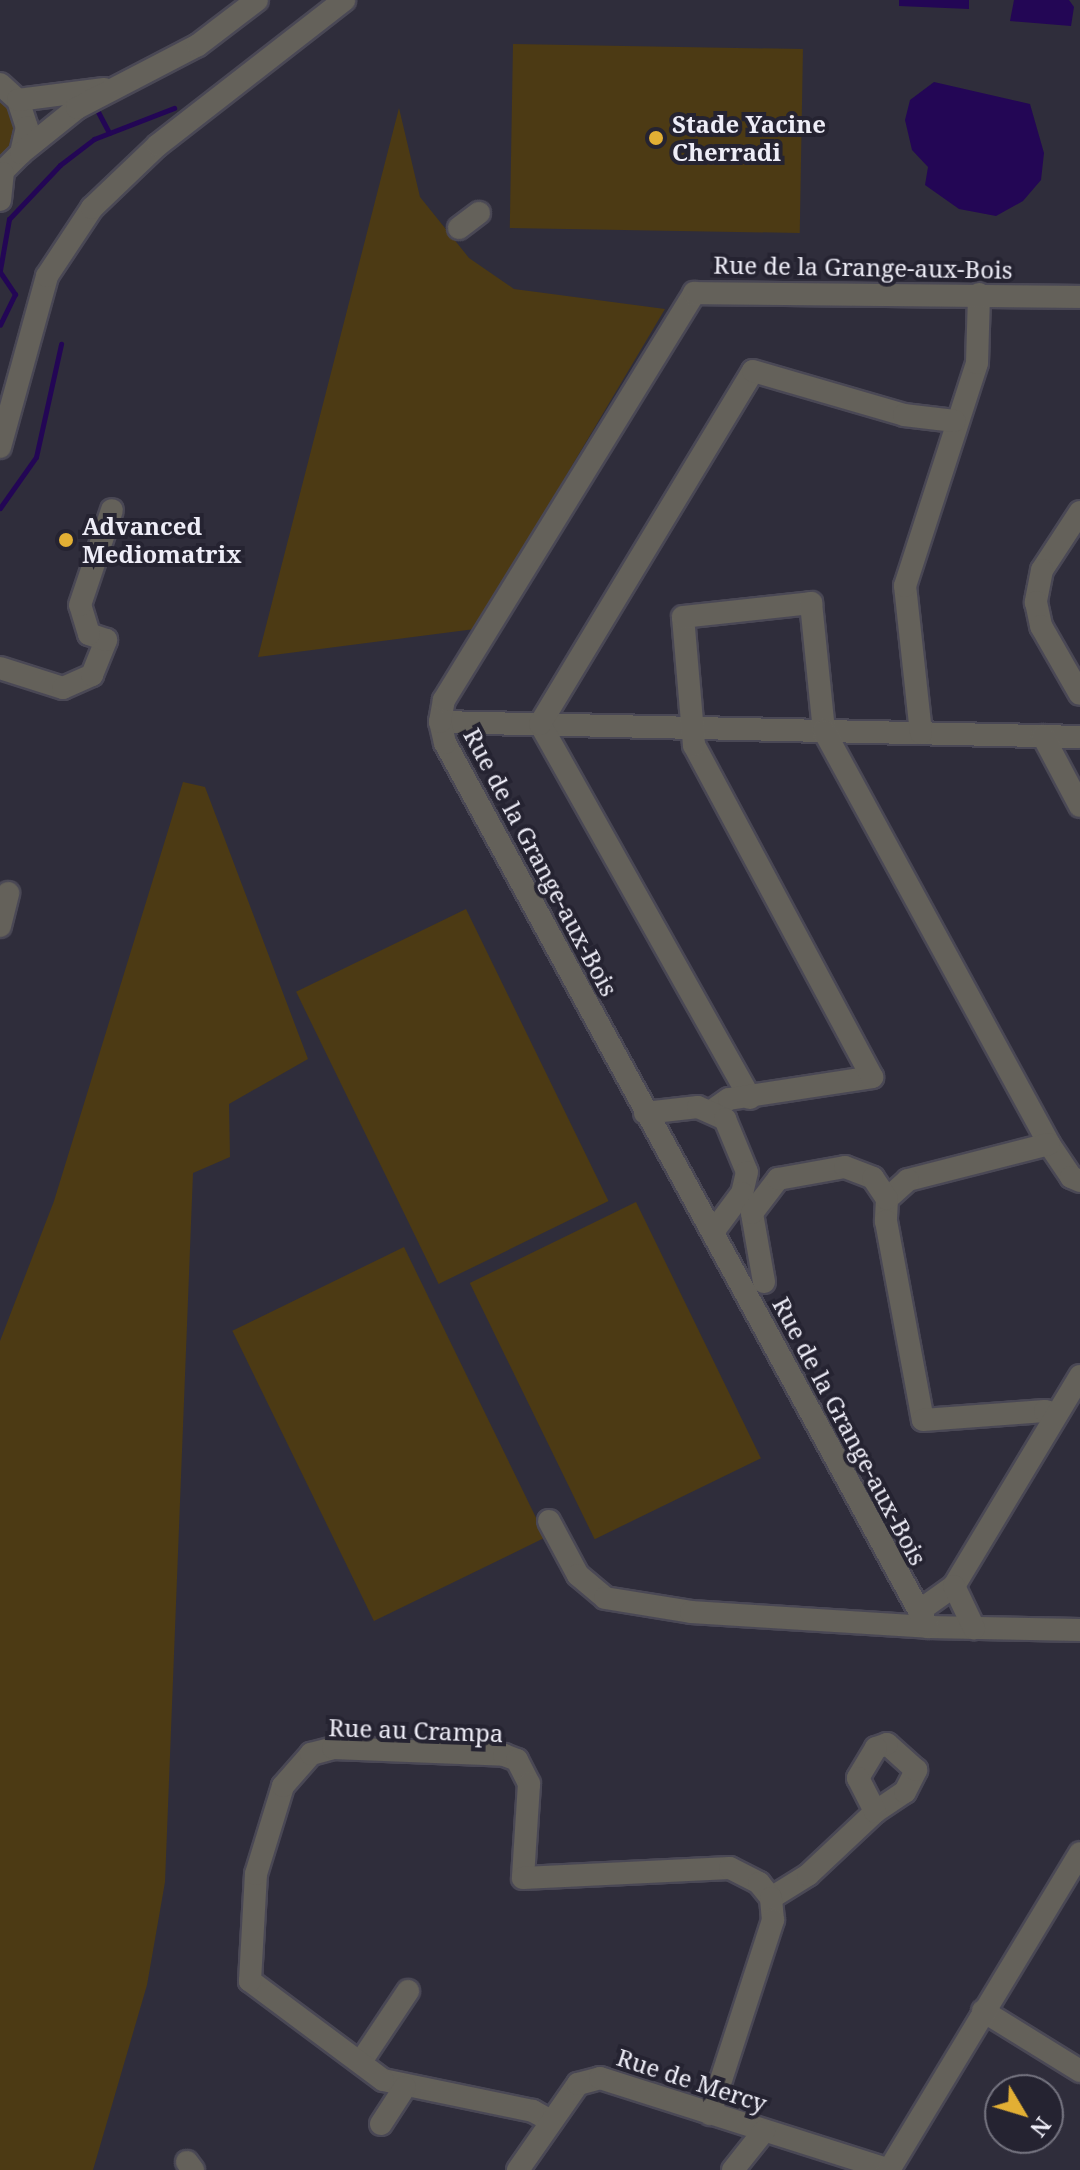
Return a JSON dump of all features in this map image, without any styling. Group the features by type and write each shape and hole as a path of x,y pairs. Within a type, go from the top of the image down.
{"street":[{"path":"0,200 1,173 46,128 113,88 198,45 257,0"},
{"path":"0,447 34,310 47,276 84,218 158,145 344,0"},
{"path":"21,153 27,127 6,87 113,88"},
{"path":"459,228 479,213"},
{"name":"Rue de la Grange-aux-Bois","path":"923,1619 445,743 440,722 444,700 694,293 1080,297"},
{"path":"921,733 905,586 955,421 977,363 979,294"},
{"path":"540,724 753,371 904,415 955,421"},
{"path":"0,668 63,688 92,675 106,640 89,634 80,605 112,510"},
{"path":"1080,512 1042,570 1036,602 1041,626 1080,694"},
{"path":"713,1110 729,1099 872,1077 694,745 683,617 811,603 824,731 1049,1144 1071,1177 1080,1181"},
{"path":"440,722 1080,737"},
{"path":"540,724 750,1098"},
{"path":"1043,736 1080,806"},
{"path":"0,926 8,893"},
{"path":"645,1113 665,1107 713,1110 725,1119 747,1172 742,1193 713,1232"},
{"path":"887,1199 908,1180 1049,1144"},
{"path":"764,1282 752,1213 778,1179 845,1167 873,1178 887,1199 923,1420 1045,1411 1057,1414"},
{"path":"923,1619 954,1586 1080,1376"},
{"path":"549,1521 578,1575 605,1598 691,1612 923,1619 974,1628 1080,1630"},
{"path":"954,1586 974,1628"},
{"name":"Rue au Crampa","path":"551,2121 533,2111 484,2099 405,2087 383,2080 362,2060 250,1981 256,1874 283,1786 311,1754 333,1748 504,1755 524,1769 529,1784 523,1878 730,1868 744,1872 771,1898"},
{"path":"710,2114 773,1920 771,1898 808,1875 875,1812"},
{"path":"890,2170 1080,1853"},
{"path":"362,2060 408,1991"},
{"path":"983,2011 1080,2071"},
{"name":"Rue de Mercy","path":"518,2170 578,2084 600,2078 890,2170"},
{"path":"381,2124 405,2087"},
{"path":"733,2170 764,2131"}],"shaded area":[{"path":"899,0 969,0 969,9 899,6"},
{"path":"1014,0 1069,0 1074,7 1071,26 1010,21"},
{"name":"Stade Yacine Cherradi","path":"513,44 803,49 800,233 510,228"},
{"path":"934,82 1030,104 1044,153 1041,180 1023,201 996,216 959,209 925,185 928,167 912,150 905,120 910,100"},
{"path":"0,95 9,102 19,141 0,166"},
{"path":"399,108 420,197 469,258 514,289 665,309 475,629 258,657"},
{"path":"183,782 205,787 308,1059 229,1104 230,1157 193,1173 165,1882 147,1985 93,2170 0,2170 0,1341 54,1201"},
{"path":"466,909 608,1201 439,1284 296,992"},
{"path":"636,1202 761,1458 595,1539 470,1283"},
{"path":"404,1247 546,1537 374,1621 232,1331"}],"waterway":[{"path":"0,270 9,219 60,165 94,139 174,108"},
{"path":"97,110 109,133"},
{"path":"0,272 15,294 0,325"},
{"path":"0,508 36,457 61,344"}],"place":[{"name":"Stade Yacine Cherradi","path":"656,138"},
{"name":"Advanced Mediomatrix","path":"66,540"}]}
